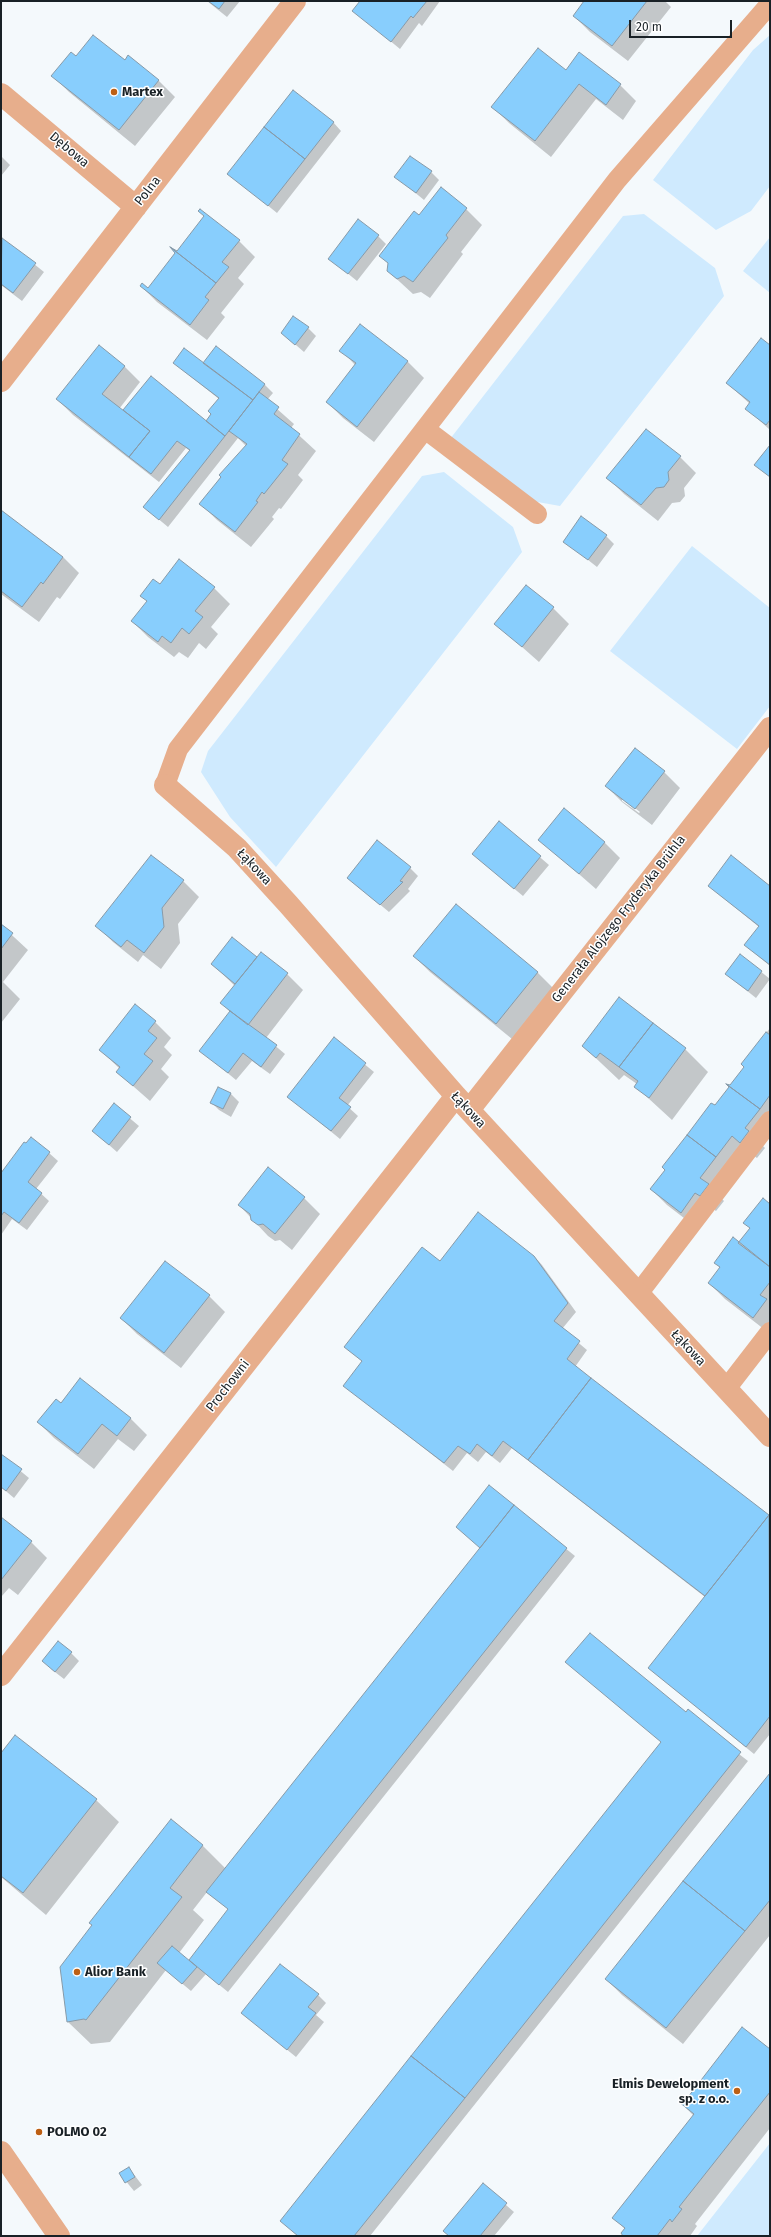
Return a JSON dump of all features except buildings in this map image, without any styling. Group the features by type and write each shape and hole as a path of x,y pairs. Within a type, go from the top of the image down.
{"street":[{"name":"Polna","path":"1,381 295,1"},
{"name":"Dębowa","path":"1,94 136,207"},
{"name":"Generała Alojzego Fryderyka Brühla","path":"462,1103 770,728"},
{"name":"Łąkowa","path":"165,785 242,854 289,905 462,1103 770,1436"},
{"name":"Prochowni","path":"1,1675 462,1103"},
{"path":"1,2152 59,2236"}],"lane":[{"path":"165,785 178,749 617,180 770,4"},
{"path":"425,429 538,514"},
{"path":"638,1294 770,1121"},
{"path":"726,1389 770,1332"}],"shaded area":[{"path":"770,35 770,186 751,211 716,230 653,180 753,50"},
{"path":"644,214 715,268 724,296 560,506 532,501 450,439 623,216"},
{"path":"770,237 770,293 743,271"},
{"path":"444,472 513,527 522,552 276,867 230,817 201,772 208,751 422,476"},
{"path":"692,546 770,608 770,706 737,749 610,651"},
{"path":"770,2143 770,2236 697,2236"}],"place":[{"name":"Martex","path":"114,92"},
{"name":"Alior Bank","path":"77,1972"},
{"name":"Elmis Dewelopment sp. z o.o.","path":"737,2091"},
{"name":"POLMO 02","path":"39,2132"}]}
